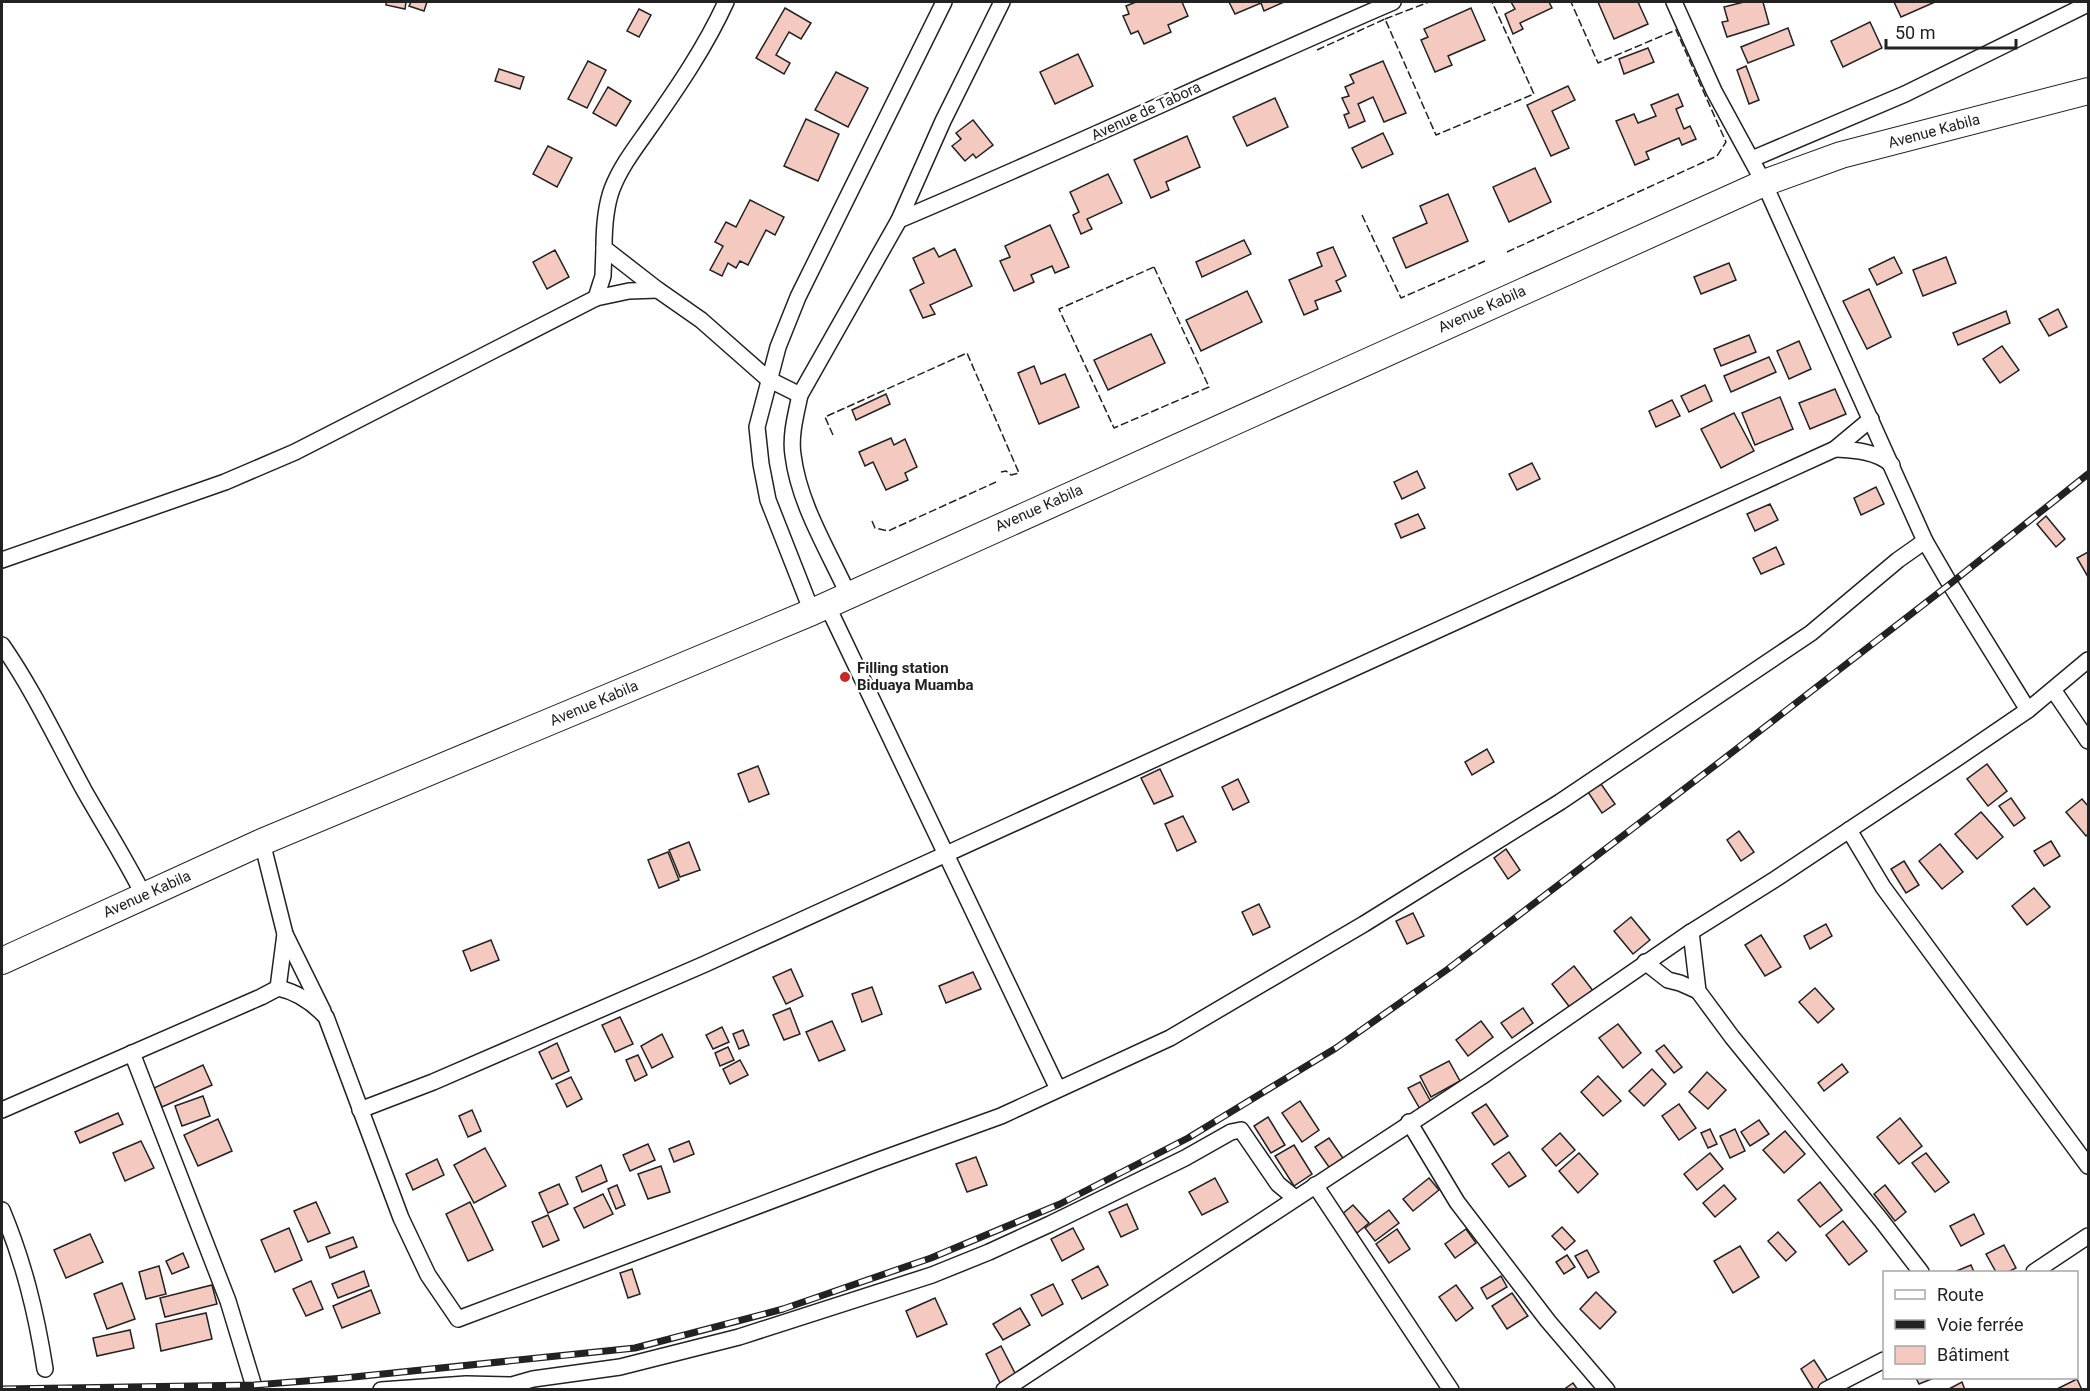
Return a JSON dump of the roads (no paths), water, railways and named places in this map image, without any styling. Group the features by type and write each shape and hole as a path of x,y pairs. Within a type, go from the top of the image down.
{"highway":[{"name":"Avenue Kabila","path":"2,959 262,842 829,604 1764,183 1841,155 2088,91"}],"street":[{"path":"596,298 603,276 604,225 611,191 622,166 682,80 714,28 726,2"},
{"path":"944,2 798,297 778,347 757,427 761,464 774,517 829,604 1058,1089"},
{"path":"829,604 792,454 795,417 800,395 899,220 943,121 1002,2"},
{"name":"Avenue de Tabora","path":"899,220 1038,161 1217,78 1393,2"},
{"path":"1674,2 1714,91 1764,183 1925,541 2028,710"},
{"path":"1752,159 1905,94 2088,4"},
{"path":"604,248 736,349 768,379 800,395"},
{"path":"2,560 225,482 295,452 596,298 611,293 658,290"},
{"path":"360,1110 433,1082 684,974 1835,449 1871,419"},
{"path":"1835,449 1885,458 1892,465"},
{"path":"262,842 285,934 326,1017 401,1218 428,1275 458,1319 1001,1116 1170,1038 1496,843 1811,633 1898,560 1925,541"},
{"path":"2,645 120,849 144,896"},
{"path":"1004,1389 1481,1077 1690,932 1778,878 2028,710 2054,691 2088,660"},
{"path":"2054,691 2088,741"},
{"path":"1849,830 1883,887 2088,1166"},
{"path":"1690,932 1698,991"},
{"path":"278,988 285,934"},
{"path":"1646,962 1668,980 1680,982 1698,991 1732,1037 1920,1271"},
{"path":"2,1110 278,988 300,995 316,1006 326,1017"},
{"path":"132,1053 228,1301 255,1389"},
{"path":"1409,1122 1457,1202 1548,1321 1607,1389"},
{"path":"381,1389 466,1384 506,1387 536,1384 620,1367 739,1337 932,1275 1050,1224 1237,1130 1242,1130 1278,1184 1295,1198"},
{"path":"1315,1185 1451,1389"},
{"path":"2,1210 28,1282 37,1318 45,1370"},
{"path":"2036,1271 2088,1236"},
{"path":"1826,1389 1883,1360"}],"railway":[{"path":"2,1389 254,1385 635,1348 783,1309 931,1258 1060,1204 1188,1138 1336,1048 1448,969 1950,584 2088,474"}],"place":[{"name":"Filling station Biduaya Muamba","path":"845,677"}]}
